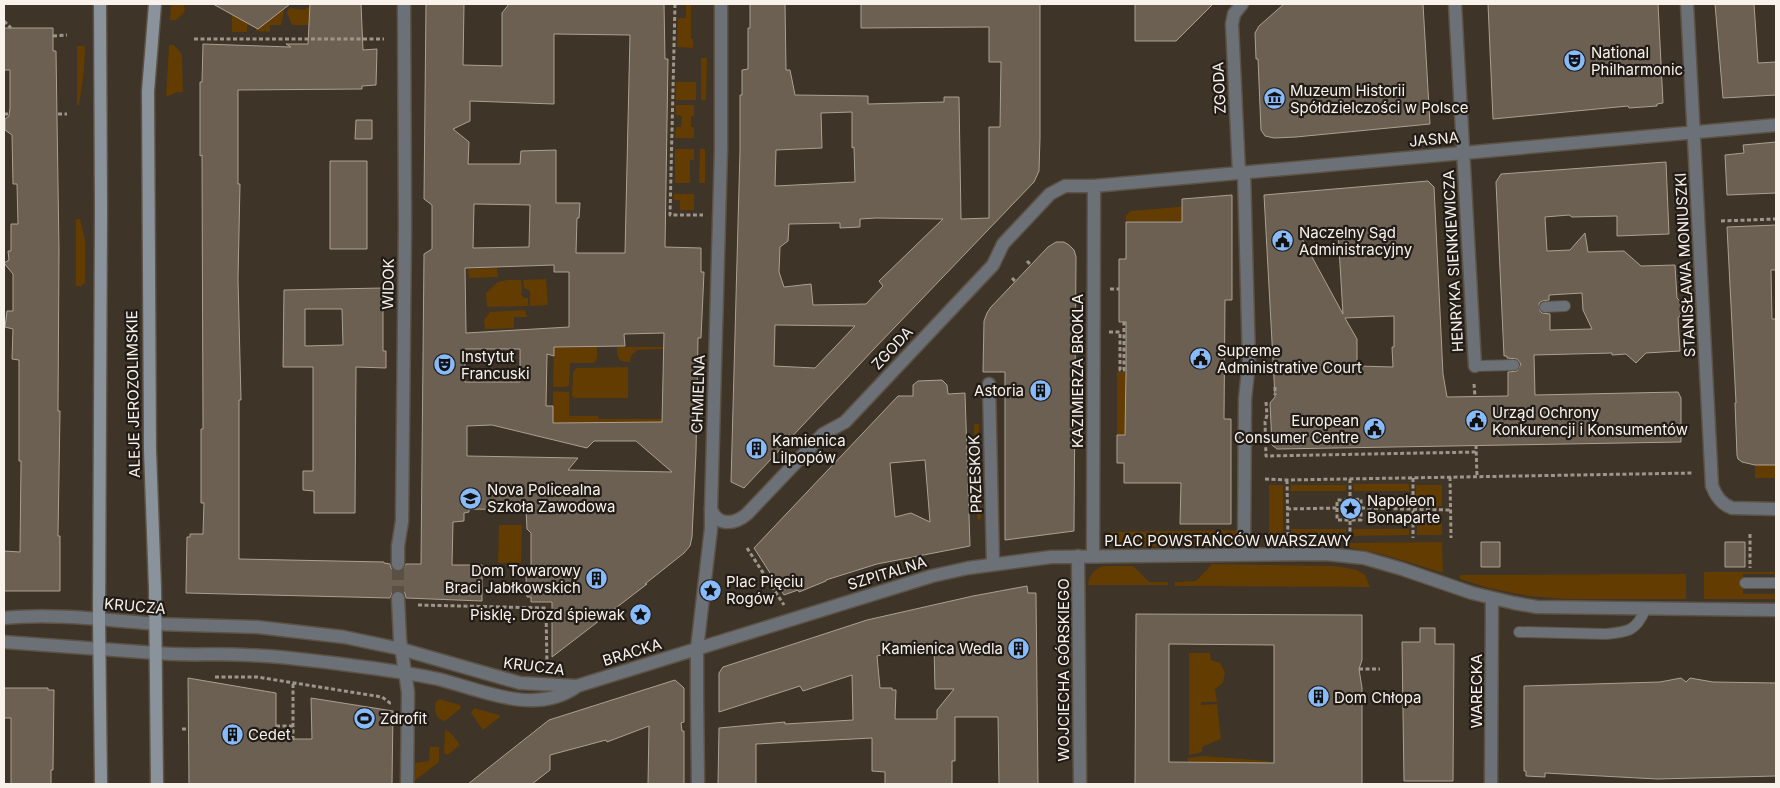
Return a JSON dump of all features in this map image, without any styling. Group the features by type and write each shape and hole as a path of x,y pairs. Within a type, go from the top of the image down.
{"main road":[{"path":"100,4 99,650 101,784"},
{"name":"ALEJE JEROZOLIMSKIE","path":"155,4 148,91 150,450 156,624 157,784"}],"street":[{"name":"WIDOK","path":"398,564 402,513 405,236 404,4"},
{"name":"CHMIELNA","path":"698,784 697,649 711,528 721,149 721,4"},
{"name":"ZGODA","path":"1242,4 1234,14 1232,24 1242,173 1249,362 1245,399 1244,554"},
{"name":"HENRYKA SIENKIEWICZA","path":"1456,4 1475,366"},
{"name":"STANISŁAWA MONIUSZKI","path":"1687,4 1712,486 1725,505 1739,509 1776,509"},
{"name":"JASNA","path":"1094,186 1776,125"},
{"name":"ZGODA","path":"711,508 713,515 723,522 741,519 824,434 845,422 993,265 1003,244 1050,194 1065,186 1094,186"},
{"name":"KAZIMIERZA BROKLA","path":"1093,556 1094,186"},
{"name":"PRZESKOK","path":"989,384 993,564"},
{"name":"PLAC POWSTAŃCÓW WARSZAWY","path":"1093,556 1326,554 1364,558 1472,593 1537,607 1645,610 1776,610"},
{"name":"WOJCIECHA GÓRSKIEGO","path":"1078,556 1080,784"},
{"name":"SZPITALNA","path":"697,649 924,578 993,564 1051,557 1093,556"},
{"path":"398,598 401,649 408,692 407,784"},
{"name":"WARECKA","path":"1491,784 1492,598"},
{"name":"KRUCZA","path":"4,618 26,616 99,619 156,624 257,628 344,636 401,649 483,674 520,683 577,686"},
{"name":"KRUCZA","path":"4,642 156,654 277,656 406,673 438,679 513,699 531,700 556,697 577,686"},
{"name":"BRACKA","path":"577,686 697,649"}],"lane":[{"path":"1545,307 1565,306"},
{"path":"1475,366 1514,365"},
{"path":"1745,583 1776,583"},
{"path":"1518,632 1619,633 1636,626 1645,610"}],"path":[{"path":"675,4 670,215 719,215"},
{"path":"4,22 11,28"},
{"path":"54,36 67,35"},
{"path":"194,39 384,39"},
{"path":"4,114 9,114"},
{"path":"58,114 67,114"},
{"path":"1721,221 1776,219"},
{"path":"1027,261 1031,265"},
{"path":"1012,278 1016,282"},
{"path":"1112,289 1119,289"},
{"path":"1109,332 1120,332 1120,370 1124,370 1124,322"},
{"path":"1474,384 1475,396"},
{"path":"1275,388 1275,394"},
{"path":"1266,402 1266,456 1476,452"},
{"path":"1476,445 1477,477"},
{"path":"1265,479 1693,473"},
{"path":"1450,477 1451,538"},
{"path":"1413,478 1413,538"},
{"path":"1350,479 1350,500"},
{"path":"1288,480 1288,539"},
{"path":"1361,499 1361,520 1337,520 1337,500 1350,500 1361,499"},
{"path":"1288,509 1337,508"},
{"path":"1362,508 1450,510"},
{"path":"1350,520 1350,538"},
{"path":"1750,534 1750,569"},
{"path":"747,548 784,605"},
{"path":"418,605 546,608 547,668"},
{"path":"1360,669 1380,669"},
{"path":"215,677 257,677 382,697 390,703 397,704"},
{"path":"293,683 293,740"},
{"path":"276,726 293,726"},
{"path":"182,729 188,729"}],"shaded area":[{"path":"171,4 184,4 185,12 176,20 170,20"},
{"path":"686,4 691,4 691,39 693,39 693,48 677,47 678,18 686,18"},
{"path":"279,5 284,10 281,25 270,25 270,32 256,31 256,25 247,25 247,32 232,32 232,9"},
{"path":"306,7 310,8 323,25 292,25 287,13 289,8 306,10"},
{"path":"169,45 174,45 182,54 183,92 177,92 166,97"},
{"path":"77,46 85,46 84,72 79,105 77,105"},
{"path":"701,58 707,58 706,100 701,100"},
{"path":"676,82 696,82 696,100 676,100"},
{"path":"676,105 694,105 691,127 694,127 694,138 675,138 676,127 681,127 682,116 676,115"},
{"path":"675,149 694,149 694,160 690,160 690,183 675,183"},
{"path":"700,149 705,149 705,183 699,183"},
{"path":"674,194 694,194 694,210 680,210 680,200 674,200"},
{"path":"1188,206 1188,210 1181,211 1181,222 1178,223 1178,221 1126,221 1126,215 1131,211"},
{"path":"76,219 80,219 85,240 85,283 81,286 76,286"},
{"path":"497,268 498,277 469,278 468,269"},
{"path":"546,279 548,305 530,306 530,291 524,288 523,280"},
{"path":"521,280 521,295 524,298 528,298 528,306 487,307 486,293 498,282"},
{"path":"525,310 527,317 514,317 514,328 485,329 484,320 490,312"},
{"path":"554,346 597,347 597,358 593,363 570,363 569,385 567,387 553,387"},
{"path":"617,347 664,347 664,349 637,350 631,356 630,362 619,359"},
{"path":"628,367 628,398 575,398 572,396 573,372 577,368"},
{"path":"1117,372 1126,372 1125,435 1117,435"},
{"path":"553,391 569,392 569,416 598,416 599,419 662,419 662,422 553,423"},
{"path":"974,424 979,424 979,458 977,460 975,459"},
{"path":"977,464 980,466 981,518 979,520 977,518 975,466"},
{"path":"1755,465 1776,465 1776,478 1755,478"},
{"path":"1353,484 1409,484 1409,491 1354,491"},
{"path":"1269,485 1283,485 1283,535 1269,535"},
{"path":"1291,485 1346,485 1346,491 1290,491"},
{"path":"1416,485 1442,485 1442,506 1416,506"},
{"path":"1417,513 1442,513 1442,535 1417,535"},
{"path":"499,525 522,525 521,563 498,563"},
{"path":"1291,529 1346,529 1346,535 1291,535"},
{"path":"1353,529 1409,529 1409,535 1354,536"},
{"path":"1237,530 1235,541 1224,545 1129,547 1117,541 1110,532"},
{"path":"1442,542 1443,573 1383,555 1347,547 1347,543"},
{"path":"1212,564 1335,566 1357,570 1365,575 1370,587 1175,586 1175,582 1196,581"},
{"path":"1103,566 1133,566 1149,582 1168,582 1168,585 1088,585 1092,573"},
{"path":"1704,572 1776,572 1776,574 1743,574 1743,594 1776,594 1776,599 1704,599"},
{"path":"1686,574 1686,599 1565,599 1528,596 1488,588 1460,579 1460,575"},
{"path":"1189,653 1210,653 1211,660 1220,663 1225,672 1223,683 1215,689 1217,702 1201,702 1201,705 1217,704 1221,739 1202,747 1202,752 1189,755"},
{"path":"439,699 460,705 461,708 445,721 441,720 437,717 435,703"},
{"path":"474,708 499,715 500,717 483,730 471,713"},
{"path":"445,729 452,734 460,745 448,755 444,753"},
{"path":"430,747 439,747 439,762 414,781 415,763 429,761"},
{"path":"1203,756 1268,761 1268,763 1188,762 1188,758"}],"building":[{"path":"213,4 290,4 258,29"},
{"path":"310,4 361,4 363,50 377,49 376,85 362,86 362,89 238,90 238,184 240,184 238,279 241,400 239,400 239,559 384,562 390,564 391,568 398,572 402,571 406,564 421,564 424,254 432,249 432,205 424,199 426,4 464,4 463,65 502,66 502,13 509,4 664,4 665,59 668,59 665,247 701,248 701,272 704,272 701,338 698,338 692,537 690,546 684,553 552,657 552,602 531,602 531,597 527,597 526,577 531,570 531,533 527,529 526,510 469,509 469,512 464,513 464,521 453,522 452,565 482,565 482,601 406,598 405,593 398,590 393,591 390,598 186,593 187,537 190,537 190,534 203,534 204,503 201,503 201,429 203,429 202,155 200,156 200,82 202,82 203,44 291,47 286,44 308,44","holes":["554,34 630,35 625,253 576,253 577,218 579,218 580,203 556,203 556,150 521,151 520,164 468,164 469,142 453,129 470,121 470,101 554,104","474,204 530,205 529,247 473,248","554,265 554,272 569,272 569,327 466,333 465,268","664,333 662,422 553,423 553,406 546,406 547,354 554,356 554,347 625,346 624,334","465,349 520,349 520,382 465,382","492,425 587,448 594,441 636,441 672,472 568,470 578,458 467,456 467,426"]},
{"path":"750,4 785,4 786,70 790,70 795,95 868,96 868,104 944,102 944,97 959,97 961,219 989,218 989,127 1000,127 1001,62 989,62 989,27 861,28 861,4 1040,4 1040,138 1039,171 1034,182 744,488 731,482 740,95 742,95 742,70 748,69 748,28 750,28","holes":["852,112 852,148 854,147 855,182 775,186 776,150 822,148 821,113","860,219 943,219 879,281 883,286 866,304 813,305 811,284 784,287 779,272 780,247 788,241 789,224 840,223 840,228 860,227","775,325 855,326 815,368 774,366"]},
{"path":"1135,4 1213,4 1176,41 1135,41"},
{"path":"1284,4 1423,4 1430,124 1296,137 1274,138 1265,136 1261,130 1255,33 1259,26"},
{"name":"National Philharmonic","path":"1488,4 1658,4 1663,103 1657,104 1657,106 1629,108 1628,106 1493,119"},
{"path":"1715,4 1754,4 1758,63 1776,62 1776,95 1723,98"},
{"path":"4,28 53,28 53,51 56,51 59,250 58,411 60,411 58,536 60,536 60,591 4,591 4,551 20,552 21,461 19,461 19,360 12,359 13,329 5,327 7,311 13,311 13,274 4,263 9,260 8,251 11,251 11,224 18,224 17,184 13,184 12,135 5,130 5,119 9,116 10,108 10,70 4,70"},
{"path":"356,120 372,120 372,139 355,139"},
{"path":"1776,142 1776,193 1727,195 1725,155 1744,153 1743,145"},
{"path":"330,161 367,161 367,249 330,249"},
{"path":"1666,162 1669,234 1617,236 1617,216 1572,217 1569,215 1545,217 1547,251 1570,250 1585,233 1588,252 1624,251 1641,266 1675,265 1677,298 1687,308 1678,318 1680,351 1646,353 1636,363 1626,354 1534,355 1535,395 1678,392 1681,398 1681,442 1277,449 1272,445 1270,403 1275,397 1264,195 1428,181 1434,187 1443,374 1447,397 1508,396 1508,372 1517,371 1521,364 1517,359 1504,356 1496,182 1501,174","holes":["1338,231 1343,314 1300,235","1582,293 1583,310 1592,329 1550,330 1550,314 1542,313 1539,303 1549,300 1549,295","1394,316 1393,367 1357,366 1357,339 1345,318"]},
{"path":"1232,195 1232,300 1225,300 1224,419 1231,419 1231,524 1180,524 1181,483 1124,483 1124,463 1117,463 1117,435 1125,435 1126,372 1126,322 1119,322 1119,259 1126,259 1126,222 1182,222 1182,199"},
{"path":"1776,225 1776,270 1771,270 1772,319 1776,319 1776,465 1755,465 1742,462 1738,459 1737,455 1727,227"},
{"name":"Astoria","path":"1056,242 1064,242 1069,245 1074,250 1076,257 1074,531 1005,540 1005,372 983,372 984,321 991,307 1048,247"},
{"path":"383,288 383,351 386,351 386,368 356,367 355,513 314,513 314,491 303,490 303,471 313,471 313,367 283,367 284,290","holes":["305,309 342,309 343,345 305,346"]},
{"path":"942,380 947,385 948,394 965,393 970,546 877,564 826,580 799,592 798,590 784,595 754,548 898,396 913,396 913,385 918,381","holes":["925,460 930,522 911,513 895,517 890,463"]},
{"path":"1481,542 1500,542 1500,567 1481,567"},
{"path":"1725,542 1745,542 1745,567 1725,567"},
{"path":"1027,586 1028,593 1036,593 1038,784 999,784 998,717 955,717 955,761 952,761 952,784 885,784 885,772 872,771 872,738 756,744 756,784 718,784 719,728 785,722 785,724 853,720 852,675 803,691 800,686 719,712 719,673 723,667 867,620","holes":["934,646 935,689 954,689 937,710 937,719 895,719 896,690 880,688 877,656 908,649 909,651"]},
{"name":"Dom Chłopa","path":"1136,614 1362,615 1362,660 1359,669 1362,688 1362,784 1135,784","holes":["1169,644 1274,645 1274,763 1169,762"]},
{"path":"1420,628 1435,628 1435,644 1454,644 1453,781 1404,781 1402,642 1420,642"},
{"name":"Cedet","path":"188,678 276,693 276,739 312,739 311,698 393,711 392,784 189,784"},
{"path":"1681,678 1686,682 1690,678 1713,682 1776,683 1776,776 1657,779 1545,773 1545,777 1526,776 1526,771 1524,771 1524,686 1660,682"},
{"path":"675,680 684,688 684,722 681,723 682,731 684,731 684,784 648,784 649,726 607,742 606,740 550,755 550,770 532,784 468,784 549,720"},
{"path":"4,688 48,688 48,690 54,690 53,770 51,770 51,784 11,784 11,718 4,718"}],"tunnel":[{"path":"398,564 398,598"}],"place":[{"name":"National Philharmonic","path":"1575,61"},
{"name":"Muzeum Historii Spółdzielczości w Polsce","path":"1274,99"},
{"name":"Naczelny Sąd Administracyjny","path":"1283,241"},
{"name":"Supreme Administrative Court","path":"1201,359"},
{"name":"Instytut Francuski","path":"445,365"},
{"name":"Astoria","path":"1040,390"},
{"name":"Urząd Ochrony Konkurencji i Konsumentów","path":"1476,421"},
{"name":"European Consumer Centre","path":"1375,429"},
{"name":"Kamienica Lilpopów","path":"756,449"},
{"name":"Nova Policealna Szkoła Zawodowa","path":"471,498"},
{"name":"Napoleon Bonaparte","path":"1351,509"},
{"name":"Dom Towarowy Braci Jabłkowskich","path":"597,579"},
{"name":"Plac Pięciu Rogów","path":"710,590"},
{"name":"Pisklę. Drozd śpiewak","path":"641,614"},
{"name":"Kamienica Wedla","path":"1019,648"},
{"name":"Dom Chłopa","path":"1318,697"},
{"name":"Zdrofit","path":"364,718"},
{"name":"Cedet","path":"232,734"}]}
